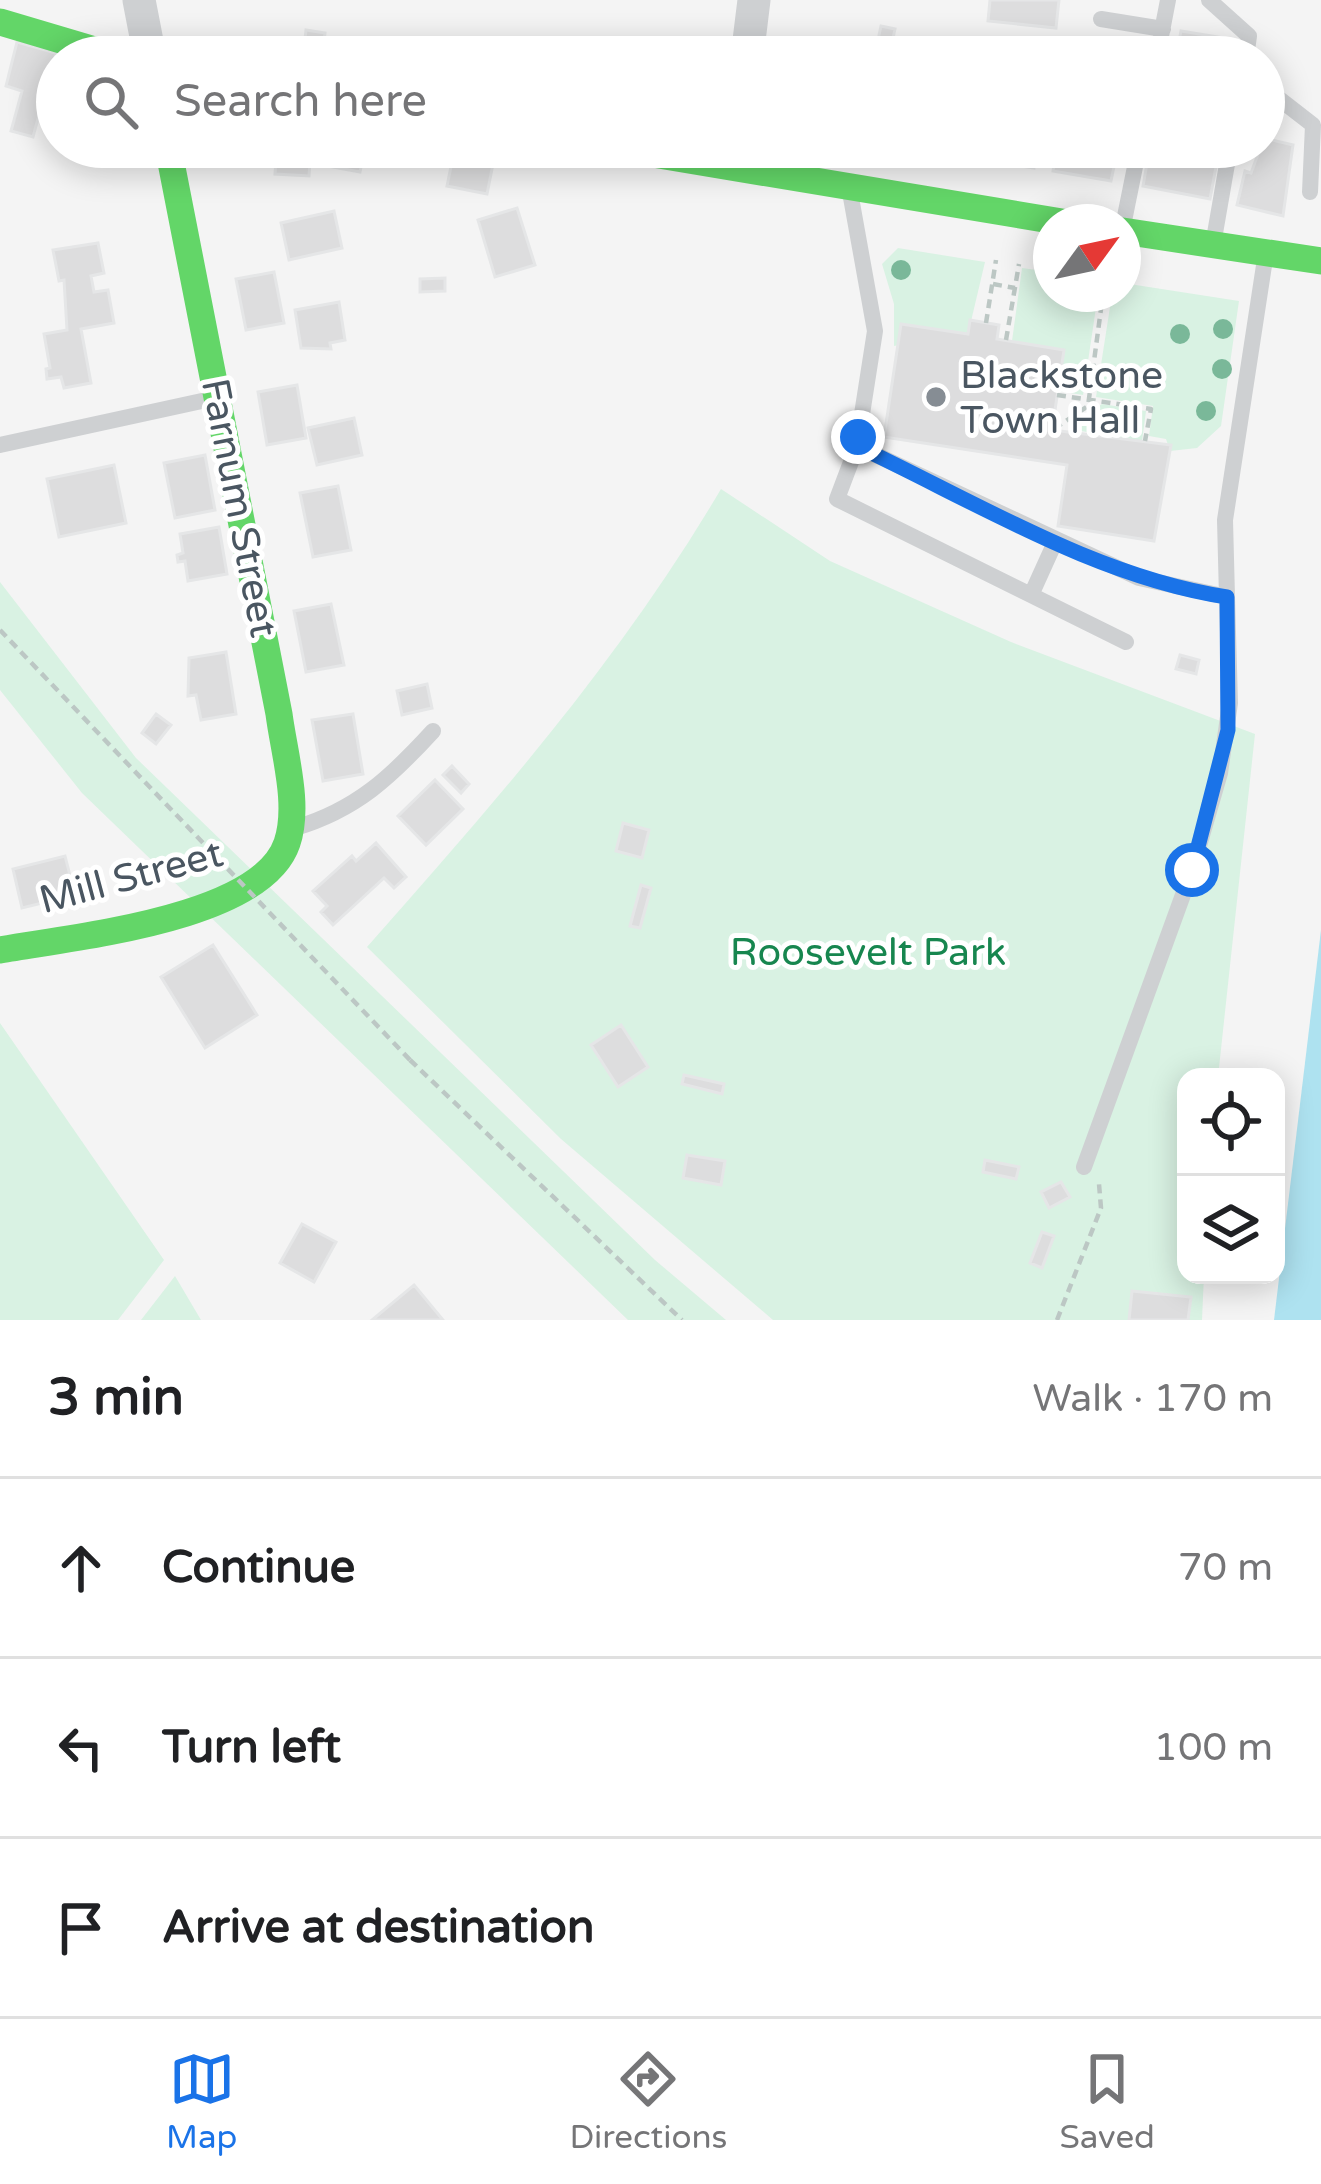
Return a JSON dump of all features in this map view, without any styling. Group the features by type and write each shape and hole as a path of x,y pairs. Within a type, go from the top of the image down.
{"street":[{"path":"139,0 146,36"},
{"path":"750,36 754,0"},
{"path":"0,22 47,36"},
{"name":"Farnum Street","path":"172,168 279,714 288,830 276,867"},
{"path":"783,168 849,185 1033,217"},
{"path":"1141,232 1321,261"},
{"name":"Mill Street","path":"0,950 219,902 276,867"}],"lane":[{"path":"1161,36 1168,0"},
{"path":"1209,0 1249,36"},
{"path":"1101,19 1162,29"},
{"path":"1285,103 1313,125 1310,192"},
{"path":"1128,204 1135,168"},
{"path":"1213,246 1227,168"},
{"path":"849,185 875,320 857,446 837,499 1126,642"},
{"path":"1084,1167 1192,870 1220,773 1231,676 1225,520 1266,253"},
{"path":"0,445 217,397"},
{"path":"857,446 1164,586 1227,597"},
{"path":"1032,593 1056,540"},
{"path":"288,830 349,808 378,789 433,731"}],"path":[{"path":"986,322 996,260"},
{"path":"1006,340 1019,264"},
{"path":"993,284 1015,288"},
{"path":"1054,429 1088,406 1101,312"},
{"path":"1057,395 1150,409 1145,441"},
{"path":"0,630 410,1060 682,1320"},
{"path":"1058,1320 1101,1208 1096,1176 1084,1167"}],"green space":[{"path":"898,248 985,262 968,334 894,346 894,304 882,264"},
{"path":"1022,268 1033,270 1033,312 1095,312 1083,395 1058,391 1064,350 1012,341"},
{"path":"1141,286 1239,301 1221,426 1197,448 1170,451 1166,439 1149,436 1153,406 1096,397 1109,312 1141,312"},
{"path":"1102,404 1146,411 1142,441 1075,430 1076,422"},
{"name":"Roosevelt Park","path":"721,489 830,561 1011,642 1255,734 1219,1068 1177,1068 1177,1284 1204,1284 1202,1320 773,1320 561,1139 367,947 510,782 599,670"},
{"path":"0,582 136,758 655,1260 726,1320 628,1320 82,793 0,690"},
{"path":"0,1023 164,1260 118,1320 0,1320"},
{"path":"175,1276 201,1320 141,1320"}],"water":[{"path":"1321,930 1321,1320 1274,1320 1278,1284 1285,1284 1285,1229"}],"building":[{"path":"990,0 1059,0 1056,28 988,21"},
{"path":"881,26 895,29 893,36 879,36"},
{"path":"17,42 36,47 33,137 11,131 22,91 6,86"},
{"path":"1285,143 1293,145 1283,216 1237,205 1245,171 1251,173 1253,168 1285,168"},
{"path":"275,168 310,168 309,176 275,174"},
{"path":"451,168 492,168 487,194 447,186"},
{"path":"1054,168 1114,168 1111,181"},
{"path":"1146,168 1216,168 1210,199 1143,186"},
{"path":"517,208 535,265 495,277 478,220"},
{"path":"334,211 342,248 289,260 281,223"},
{"path":"98,243 104,273 91,276 94,292 108,290 114,323 81,329 91,383 64,388 61,377 47,379 46,369 50,368 44,334 67,330 64,280 59,281 53,250"},
{"path":"274,272 284,323 246,330 236,279"},
{"path":"445,278 445,291 420,292 420,279"},
{"path":"339,302 345,340 330,343 331,349 301,348 295,310"},
{"path":"970,320 999,325 997,339 1064,350 1052,430 1171,445 1154,541 1058,526 1067,465 884,437 901,324 968,334"},
{"path":"297,385 306,438 267,445 258,392"},
{"path":"354,418 362,455 317,465 308,428"},
{"path":"205,455 215,510 175,518 164,463"},
{"path":"114,465 126,523 59,537 47,479"},
{"path":"338,486 351,550 313,557 300,493"},
{"path":"219,527 227,574 188,581 185,561 178,562 177,555 183,553 180,534"},
{"path":"331,604 344,665 306,672 294,611"},
{"path":"226,652 236,714 201,720 196,695 188,696 189,658"},
{"path":"1180,655 1199,660 1196,674 1176,669"},
{"path":"427,684 432,708 402,715 397,691"},
{"path":"156,714 171,725 156,744 142,733"},
{"path":"353,714 363,774 323,781 312,720"},
{"path":"452,766 469,784 461,793 443,775"},
{"path":"435,780 463,809 426,845 398,816"},
{"path":"623,823 649,830 642,858 616,851"},
{"path":"376,843 406,877 394,888 384,878 333,925 321,912 327,906 313,891 352,856 356,861"},
{"path":"65,856 75,895 22,908 13,869"},
{"path":"641,885 651,888 640,928 630,926"},
{"path":"213,945 257,1015 205,1048 161,977"},
{"path":"621,1025 648,1067 618,1087 591,1045"},
{"path":"684,1075 724,1084 722,1094 682,1084"},
{"path":"687,1155 725,1161 721,1185 683,1178"},
{"path":"985,1160 1019,1167 1016,1179 983,1172"},
{"path":"1061,1182 1070,1197 1049,1208 1041,1192"},
{"path":"302,1224 336,1242 314,1282 280,1263"},
{"path":"1042,1232 1054,1236 1042,1268 1030,1263"},
{"path":"414,1285 443,1320 372,1320"},
{"path":"1132,1291 1191,1297 1188,1320 1129,1320"}],"traffic: fast":[{"path":"0,22 47,36"},
{"path":"0,950 115,931 203,907 241,890 270,869 291,828 292,796 279,714 172,168"},
{"path":"737,168 1033,217"},
{"path":"1141,234 1321,261"}],"place":[{"name":"Blackstone Town Hall","path":"936,397"}],"route":[{"path":"858,437 857,446 1092,558 1164,586 1227,597 1228,730 1192,870"}]}
